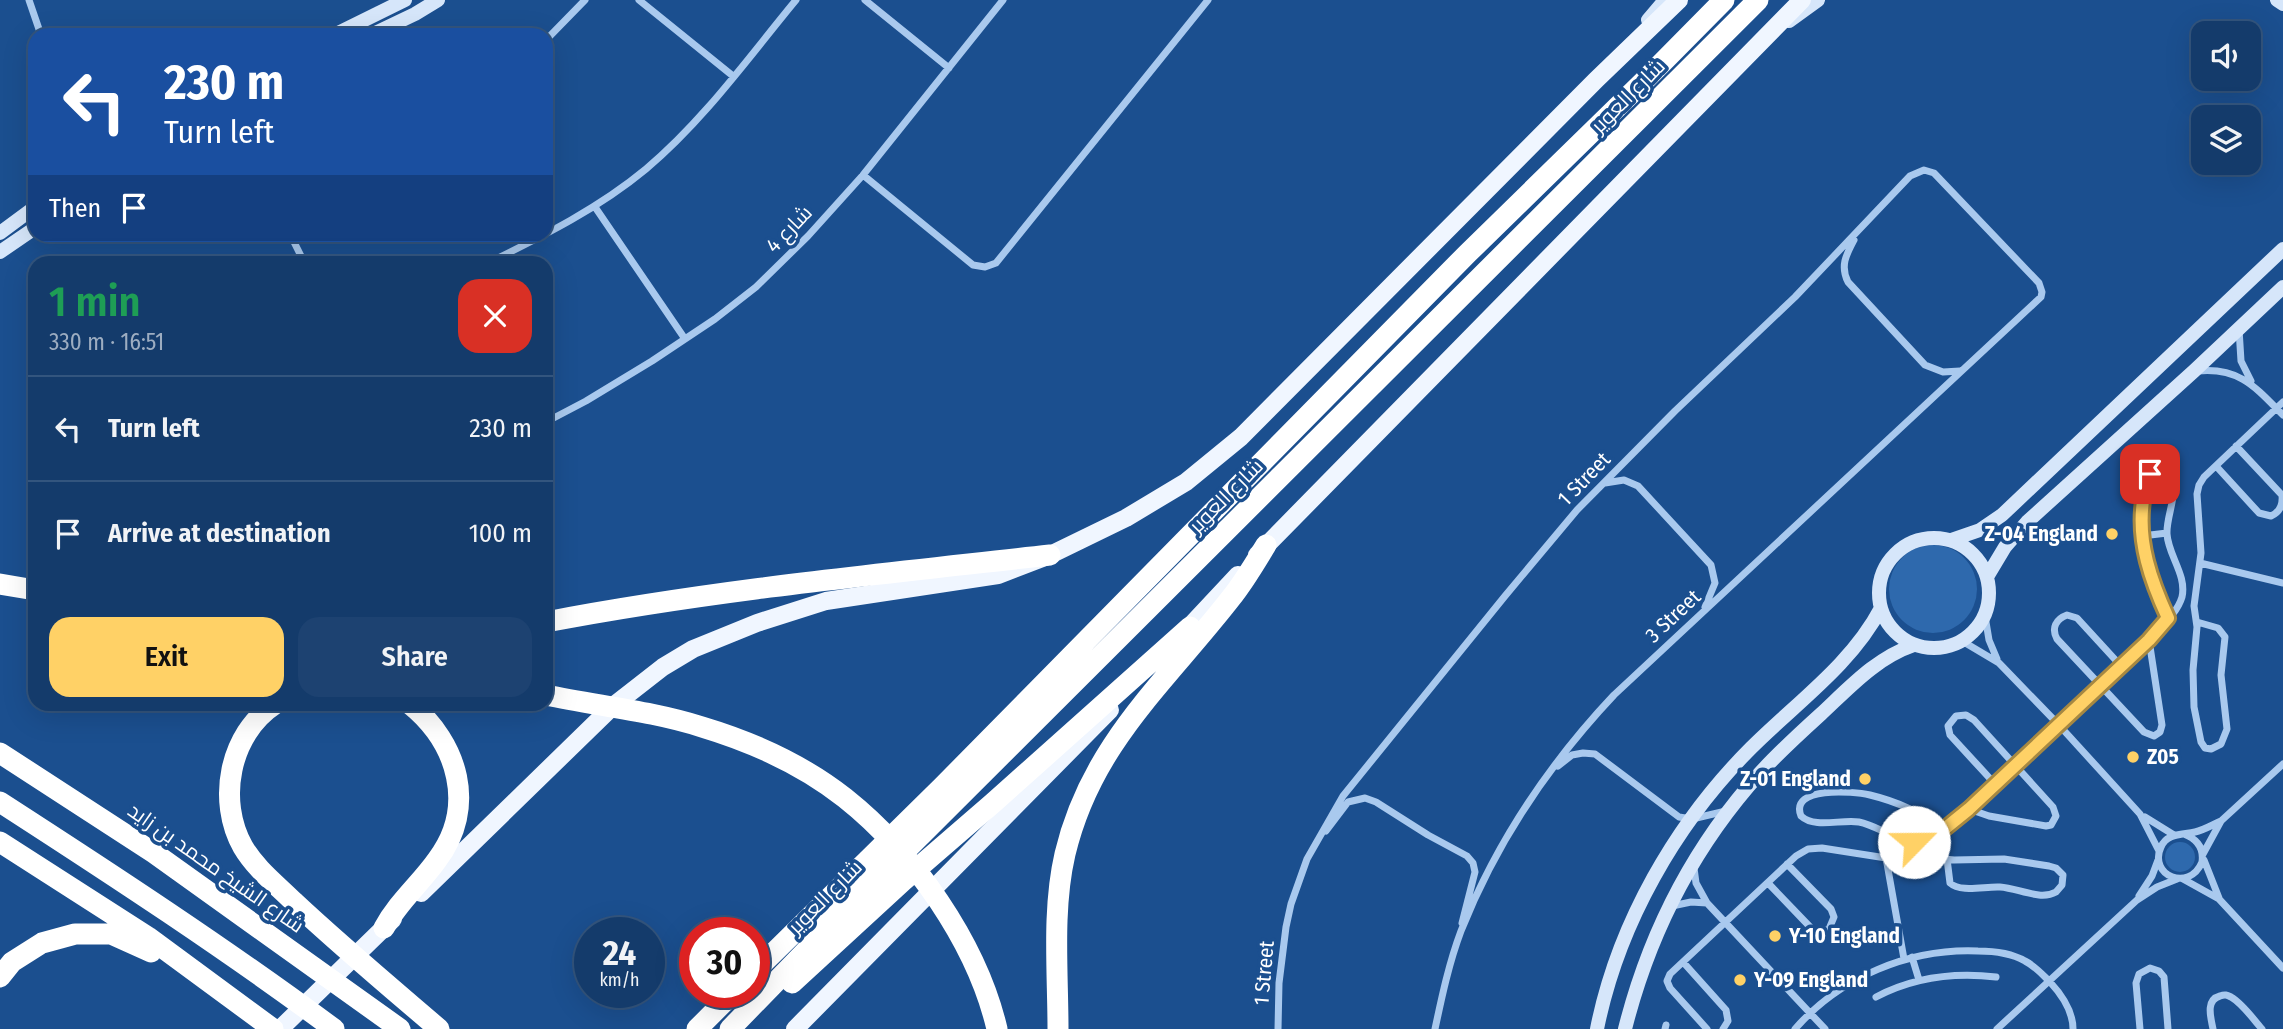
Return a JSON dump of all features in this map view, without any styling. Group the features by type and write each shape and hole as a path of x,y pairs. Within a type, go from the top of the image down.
{"highway":[{"path":"1645,80 1666,44 1703,0"},
{"name":"شارع العوير","path":"770,956 952,776 1468,253 1724,0"},
{"name":"شارع العوير","path":"730,1029 1758,0"},
{"path":"1058,1029 1059,893 1065,855 1080,804 1119,734 1233,596 1266,545"},
{"path":"553,621 673,600 813,581 1051,555"},
{"path":"0,584 28,589"},
{"path":"737,1029 811,967 904,880 1189,627"},
{"path":"553,696 701,726 751,744 799,768 843,796 869,818 899,850 934,894 974,964 992,1007 997,1029"},
{"path":"266,711 258,717 236,756 229,787 232,819 237,834 253,861 319,925 439,1029"},
{"path":"384,928 403,898 446,846 457,808 458,784 450,753 434,725 418,711"},
{"name":"شارع الشيخ محمد بن زايد","path":"0,754 154,853 400,1029"},
{"path":"0,802 124,883 332,1028"},
{"path":"0,842 148,937 273,1029"},
{"path":"0,977 12,962 42,943 75,934 110,934 144,947 214,992 241,1004"},
{"path":"697,1029 718,1008"}],"main road":[{"path":"279,1029 613,706 663,667 693,649 757,623 826,601 998,575 1051,555 1126,518 1186,482 1241,437 1596,79 1679,0"},
{"path":"796,1029 1057,765 1266,545 1802,0"}],"street":[{"path":"29,0 39,28"},
{"path":"348,28 405,0"},
{"path":"386,28 438,0"},
{"path":"553,33 585,0"},
{"path":"639,0 733,76"},
{"path":"553,230 621,189 669,149 691,127 796,0"},
{"path":"865,0 949,68"},
{"name":"شارع 4","path":"553,418 619,382 685,339 756,287 808,236 863,175 1003,0"},
{"path":"863,175 973,265 985,267 996,263 1208,0"},
{"path":"1596,79 1665,0"},
{"path":"1772,30 1818,0"},
{"path":"2277,0 2283,4"},
{"name":"1 Street","path":"1278,1029 1279,983 1286,926 1298,881 1336,806 1514,585 1601,485 1795,297 1914,173 1929,170 1938,177 2039,282 2042,292 2038,301"},
{"path":"595,206 685,339"},
{"path":"0,233 28,212"},
{"path":"0,252 28,233"},
{"path":"1857,233 1844,264 1848,282 1925,365 1943,372 1963,370"},
{"path":"502,256 530,242"},
{"path":"1951,540 1980,530 2002,515 2283,248"},
{"path":"1987,577 2005,547 2027,522 2194,371 2283,286"},
{"name":"3 Street","path":"1435,1029 1461,931 1504,842 1542,781 1574,738 1614,695 1703,611 2038,301"},
{"path":"2239,328 2241,361 2253,385"},
{"path":"2194,371 2227,372 2242,377 2280,405 2283,415"},
{"path":"2197,622 2218,628 2225,637 2221,675 2227,729 2221,744 2211,749 2204,748 2201,742 2194,707 2193,670 2197,622 2194,606 2200,563 2198,489 2204,477 2280,405"},
{"path":"2216,466 2259,513 2267,516 2278,512 2283,502 2280,492 2236,446"},
{"path":"1943,830 1917,813 1860,793 1809,795 1799,806 1801,816 1809,822 1863,822 1914,842 1928,841 1943,830 1969,809 1996,784 2149,640 2168,618 2181,600 2183,586 2167,533 2174,485 2170,475 2160,470 2150,474 2147,479 2141,536 2154,586 2168,618"},
{"path":"1601,485 1608,481 1624,480 1638,486 1711,565 1715,583 1703,611"},
{"path":"2141,536 2167,533"},
{"path":"1985,616 1975,630 1962,641 1942,648 1914,645 1891,628 1881,608 1879,588 1884,569 1896,553 1922,539 1941,538 1965,547 1976,557 1987,577 1989,596 1985,616 1989,640 1999,663"},
{"path":"2200,563 2283,583"},
{"path":"1591,1029 1647,890 1692,819 1735,765 1848,656 1872,625 1881,608"},
{"path":"2121,666 2077,618 2067,615 2058,620 2054,629 2057,639 2147,734 2157,735 2162,725 2149,640"},
{"path":"1962,641 1999,663 2140,814 2174,835"},
{"path":"1625,1029 1642,972 1668,907 1694,861 1730,810 1779,753 1858,679 1890,656 1914,645"},
{"path":"1969,809 2046,826 2054,821 2056,811 1970,716 1962,714 1953,718 1948,726 1950,735 1996,784"},
{"path":"1542,781 1566,758 1578,753 1589,753 1605,760 1635,786 1679,817 1692,819 1730,810"},
{"path":"2137,900 2152,876 2165,841 2174,835 2202,830 2221,821 2283,764"},
{"path":"1318,838 1348,802 1365,797 1467,856 1473,863 1475,872 1461,931"},
{"path":"2140,814 2159,854 2162,869 2171,877 2219,899"},
{"path":"1997,1029 2137,900 2157,887 2197,872 2221,821"},
{"path":"2184,834 2196,841 2219,899 2283,968"},
{"path":"1707,1029 1668,985 1670,974 1801,852 1815,848 1886,858 1925,856 1947,859 2004,859 2056,869 2063,875 2063,880 2060,889 2047,896 1998,887 1959,888 1950,883 1947,859"},
{"path":"1886,858 1908,958 1919,980"},
{"path":"1694,861 1696,883 1707,903 1825,1029"},
{"path":"1768,883 1813,930 1821,932 1829,929 1834,917 1831,909 1787,864"},
{"path":"1668,907 1691,902 1707,903"},
{"path":"1795,1029 1810,1013 1853,982 1908,958 1968,950 2005,953 2025,960 2049,981 2067,1004 2073,1029"},
{"path":"1683,962 1726,1010 1728,1021 1723,1029"},
{"path":"2140,1029 2136,983 2139,974 2150,968 2159,971 2164,977 2168,1029"},
{"path":"1597,1029 1612,972"},
{"path":"1876,997 1919,980 1962,974 1996,977"},
{"path":"2213,1029 2211,1003 2217,997 2226,995 2234,999 2262,1029"}],"shaded area":[{"path":"1933,545 1950,549 1964,558 1973,572 1977,589 1973,606 1964,620 1950,629 1933,633 1916,629 1902,620 1893,606 1889,589 1893,572 1902,558 1916,549"},
{"path":"2180,842 2186,843 2194,851 2194,863 2186,871 2180,872 2174,871 2166,863 2165,857 2166,851 2174,843"}],"place":[{"name":"Z-04 England","path":"2112,534"},
{"name":"Z05","path":"2133,757"},
{"name":"Z-01 England","path":"1865,779"},
{"name":"Y-10 England","path":"1775,936"},
{"name":"Y-09 England","path":"1740,980"}],"route":[{"path":"1914,842 1932,839 1969,809 2149,640 2168,618 2154,586 2141,536 2143,497 2150,474"}]}
